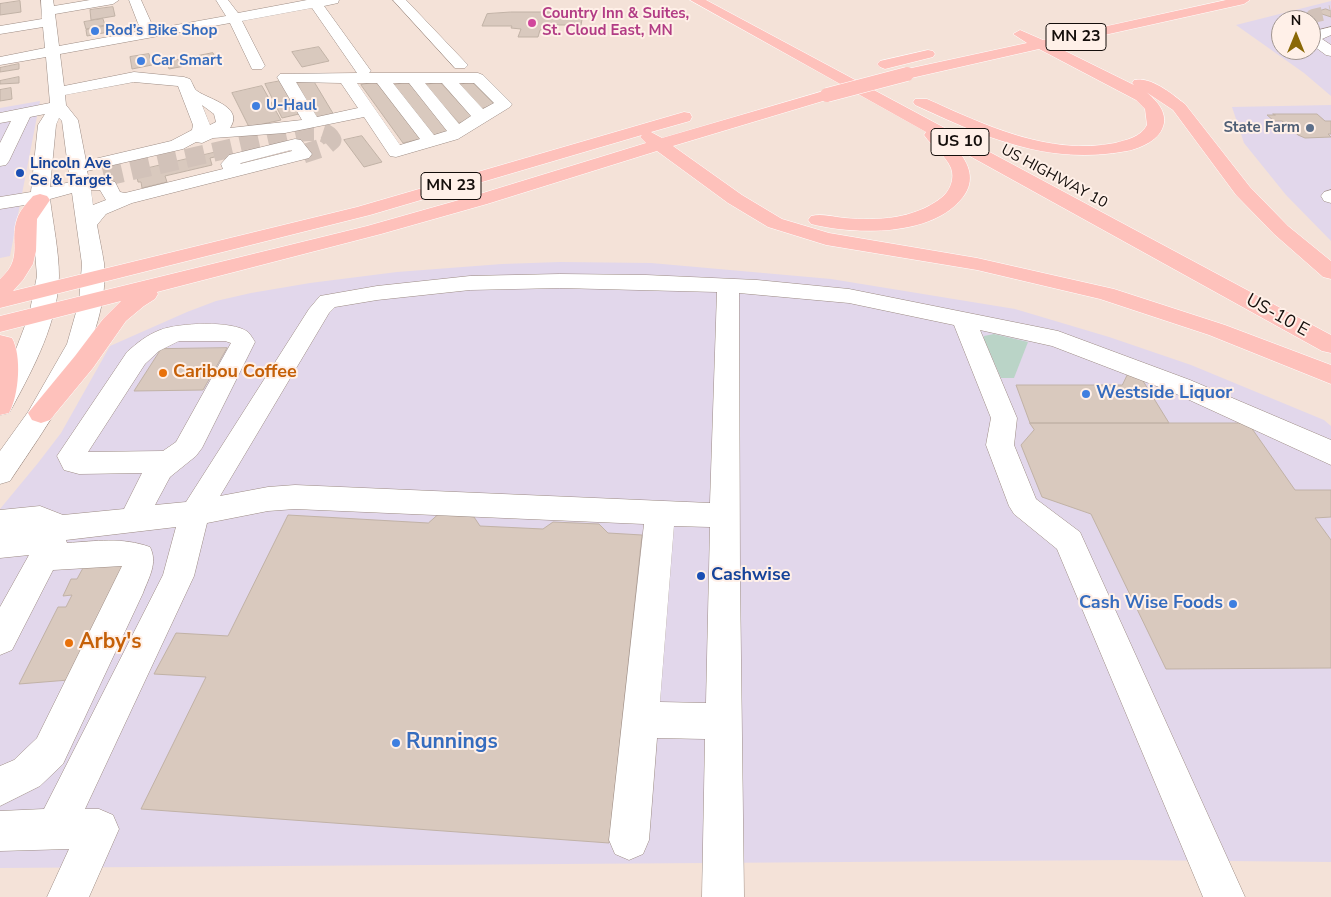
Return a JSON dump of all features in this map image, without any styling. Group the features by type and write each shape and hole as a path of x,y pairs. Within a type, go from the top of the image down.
{"highway":[{"name":"US HIGHWAY 10","path":"696,0 866,78 1331,327"},
{"name":"US HIGHWAY 10","path":"724,0 866,78 1222,286"},
{"name":"MN 23","path":"0,301 46,290 91,290 203,273 429,215 817,87 907,74 1033,36 1244,0"},
{"path":"866,78 992,134 1044,147 1076,150 1108,149 1132,144 1152,132 1156,120 1155,113 1144,98 1033,36"},
{"path":"1033,36 1151,89 1179,107 1243,191 1281,230 1331,272"},
{"name":"MN 23","path":"0,324 40,315 91,290 640,130 667,136 707,111 866,78 885,64 943,50"},
{"path":"667,136 762,198 808,218 846,224 886,224 916,218 939,209 955,195 959,187 960,170 956,161 943,144 866,78"},
{"path":"667,136 755,213 790,228 826,239 977,264 1096,292 1217,330 1331,374"},
{"path":"0,290 11,282 20,271 25,258 25,228 28,214 40,198"},
{"path":"41,413 84,362 114,318 126,307 155,290 203,273"},
{"name":"US-10 E","path":"1222,286 1331,345"},
{"path":"0,343 3,344 7,362 0,406"}],"street":[{"path":"3,61 11,43 7,29 48,10 81,0"},
{"path":"48,10 113,0"},
{"path":"135,0 149,34"},
{"path":"222,0 234,18 257,66"},
{"path":"3,61 333,0"},
{"path":"399,0 460,65"},
{"path":"314,2 363,71"},
{"path":"0,473 41,413 78,344 91,290 93,264 87,224 70,120 57,95 48,10"},
{"path":"1331,31 1316,35 1314,40 1331,52"},
{"path":"129,38 134,51 129,53"},
{"path":"0,118 23,113 57,95 118,68 163,65"},
{"path":"0,108 149,76 184,82 206,133"},
{"path":"312,123 286,77 478,78 504,104 457,132 396,152 346,78"},
{"path":"381,78 430,142"},
{"path":"413,78 457,132"},
{"path":"446,78 481,118"},
{"path":"0,406 22,365 40,315 46,290 48,276 40,198 47,125 57,95"},
{"path":"0,203 40,198 79,177 191,142 224,124 225,118 219,108 189,95"},
{"path":"206,133 231,134 286,129 367,111"},
{"path":"0,161 23,113"},
{"path":"87,224 99,210 125,199 303,154 292,140"},
{"path":"79,177 106,184 112,195 125,199"},
{"path":"55,829 178,576 195,513 320,309 328,300 470,283 603,280 728,286 849,296 1042,334 1181,386 1320,447 1331,454"},
{"path":"723,897 728,286"},
{"path":"964,319 1004,418 1000,445 1024,506 1069,542 1224,897"},
{"path":"134,519 160,470 186,449 204,420 243,342 235,335 220,332 178,333 158,341 130,380 110,397 71,456 74,462 169,462"},
{"path":"0,545 29,542 60,528 195,513 268,499 295,497 611,513 725,516"},
{"path":"630,840 660,513"},
{"path":"0,522 40,518 60,528"},
{"path":"0,639 60,528"},
{"path":"0,787 27,774 50,751 127,593 138,566 139,556 117,552 43,558"},
{"path":"640,720 724,721"},
{"path":"0,831 99,829 68,897"}],"shaded area":[{"path":"1331,1 1331,96 1286,60 1321,60 1321,10 1295,10"},
{"path":"1271,16 1271,50 1236,25"},
{"path":"40,101 10,256 0,258 0,108"},
{"path":"1331,105 1331,241 1286,195 1244,143 1232,107"},
{"path":"560,262 651,263 831,279 1015,309 1109,337 1191,365 1324,420 1331,426 1331,862 1128,860 0,868 0,509 61,433 110,346 216,301 251,293 397,272 502,264"}],"green space":[{"path":"994,334 1028,342 1014,378 1001,378 984,339 984,336"}],"building":[{"path":"20,1 21,12 0,15 0,4"},
{"path":"113,7 115,16 91,20 90,10"},
{"path":"1326,9 1331,11 1331,17 1321,14 1321,10"},
{"name":"Country Inn & Suites, St. Cloud East, MN","path":"511,12 583,14 581,25 550,25 550,27 540,30 538,37 518,37 521,29 511,28 512,26 482,26 487,14"},
{"path":"103,19 105,25 86,29 84,22"},
{"path":"112,25 114,31 87,36 86,30"},
{"path":"319,47 329,61 302,67 292,52"},
{"path":"213,53 217,60 169,69 167,62"},
{"name":"Car Smart","path":"149,54 152,65 132,69 130,57"},
{"path":"19,64 19,69 0,72 0,68"},
{"path":"19,77 19,83 0,84 0,81"},
{"path":"313,80 334,115 316,118 297,83"},
{"path":"281,81 299,114 282,118 265,84"},
{"path":"376,82 420,139 403,143 361,85"},
{"path":"408,82 449,131 434,135 394,85"},
{"path":"440,82 474,119 459,123 425,85"},
{"path":"472,82 495,105 480,109 458,85"},
{"name":"U-Haul","path":"262,86 281,120 249,127 232,93"},
{"path":"11,88 12,99 0,101 0,90"},
{"name":"State Farm","path":"1273,114 1317,114 1325,121 1331,121 1331,134 1328,134 1331,137 1305,138 1298,135 1282,121 1274,121 1267,115 1275,115"},
{"path":"362,136 382,162 364,167 344,140"},
{"path":"217,152 219,156 210,158 212,165 165,176 167,182 142,188 141,182 138,182 136,171"},
{"path":"227,348 203,390 134,391 161,349"},
{"name":"Westside Liquor","path":"1129,372 1140,376 1169,423 1030,423 1016,385 1122,385"},
{"name":"Cash Wise Foods","path":"1030,423 1248,423 1295,490 1331,490 1331,517 1315,518 1331,540 1331,668 1166,669 1091,514 1042,497 1021,445 1034,430"},
{"name":"Runnings","path":"439,514 474,517 480,526 543,529 553,522 599,524 608,533 642,535 609,843 141,809 206,677 154,674 176,633 228,636 288,515 428,523"},
{"name":"Arby's","path":"129,565 81,679 19,684 58,607 66,607 72,595 63,596 71,579 77,579 83,568"}],"tunnel":[{"path":"1321,14 1331,12"},
{"path":"104,177 303,132 323,132 332,140 324,147 303,154"}],"place":[{"name":"Country Inn & Suites, St. Cloud East, MN","path":"532,23"},
{"name":"Rod’s Bike Shop","path":"95,31"},
{"name":"Car Smart","path":"141,61"},
{"name":"U-Haul","path":"256,106"},
{"name":"State Farm","path":"1310,128"},
{"name":"Lincoln Ave Se & Target","path":"20,173"},
{"name":"Caribou Coffee","path":"163,373"},
{"name":"Westside Liquor","path":"1086,394"},
{"name":"Cashwise","path":"701,576"},
{"name":"Cash Wise Foods","path":"1233,604"},
{"name":"Arby's","path":"69,643"},
{"name":"Runnings","path":"396,743"}]}
